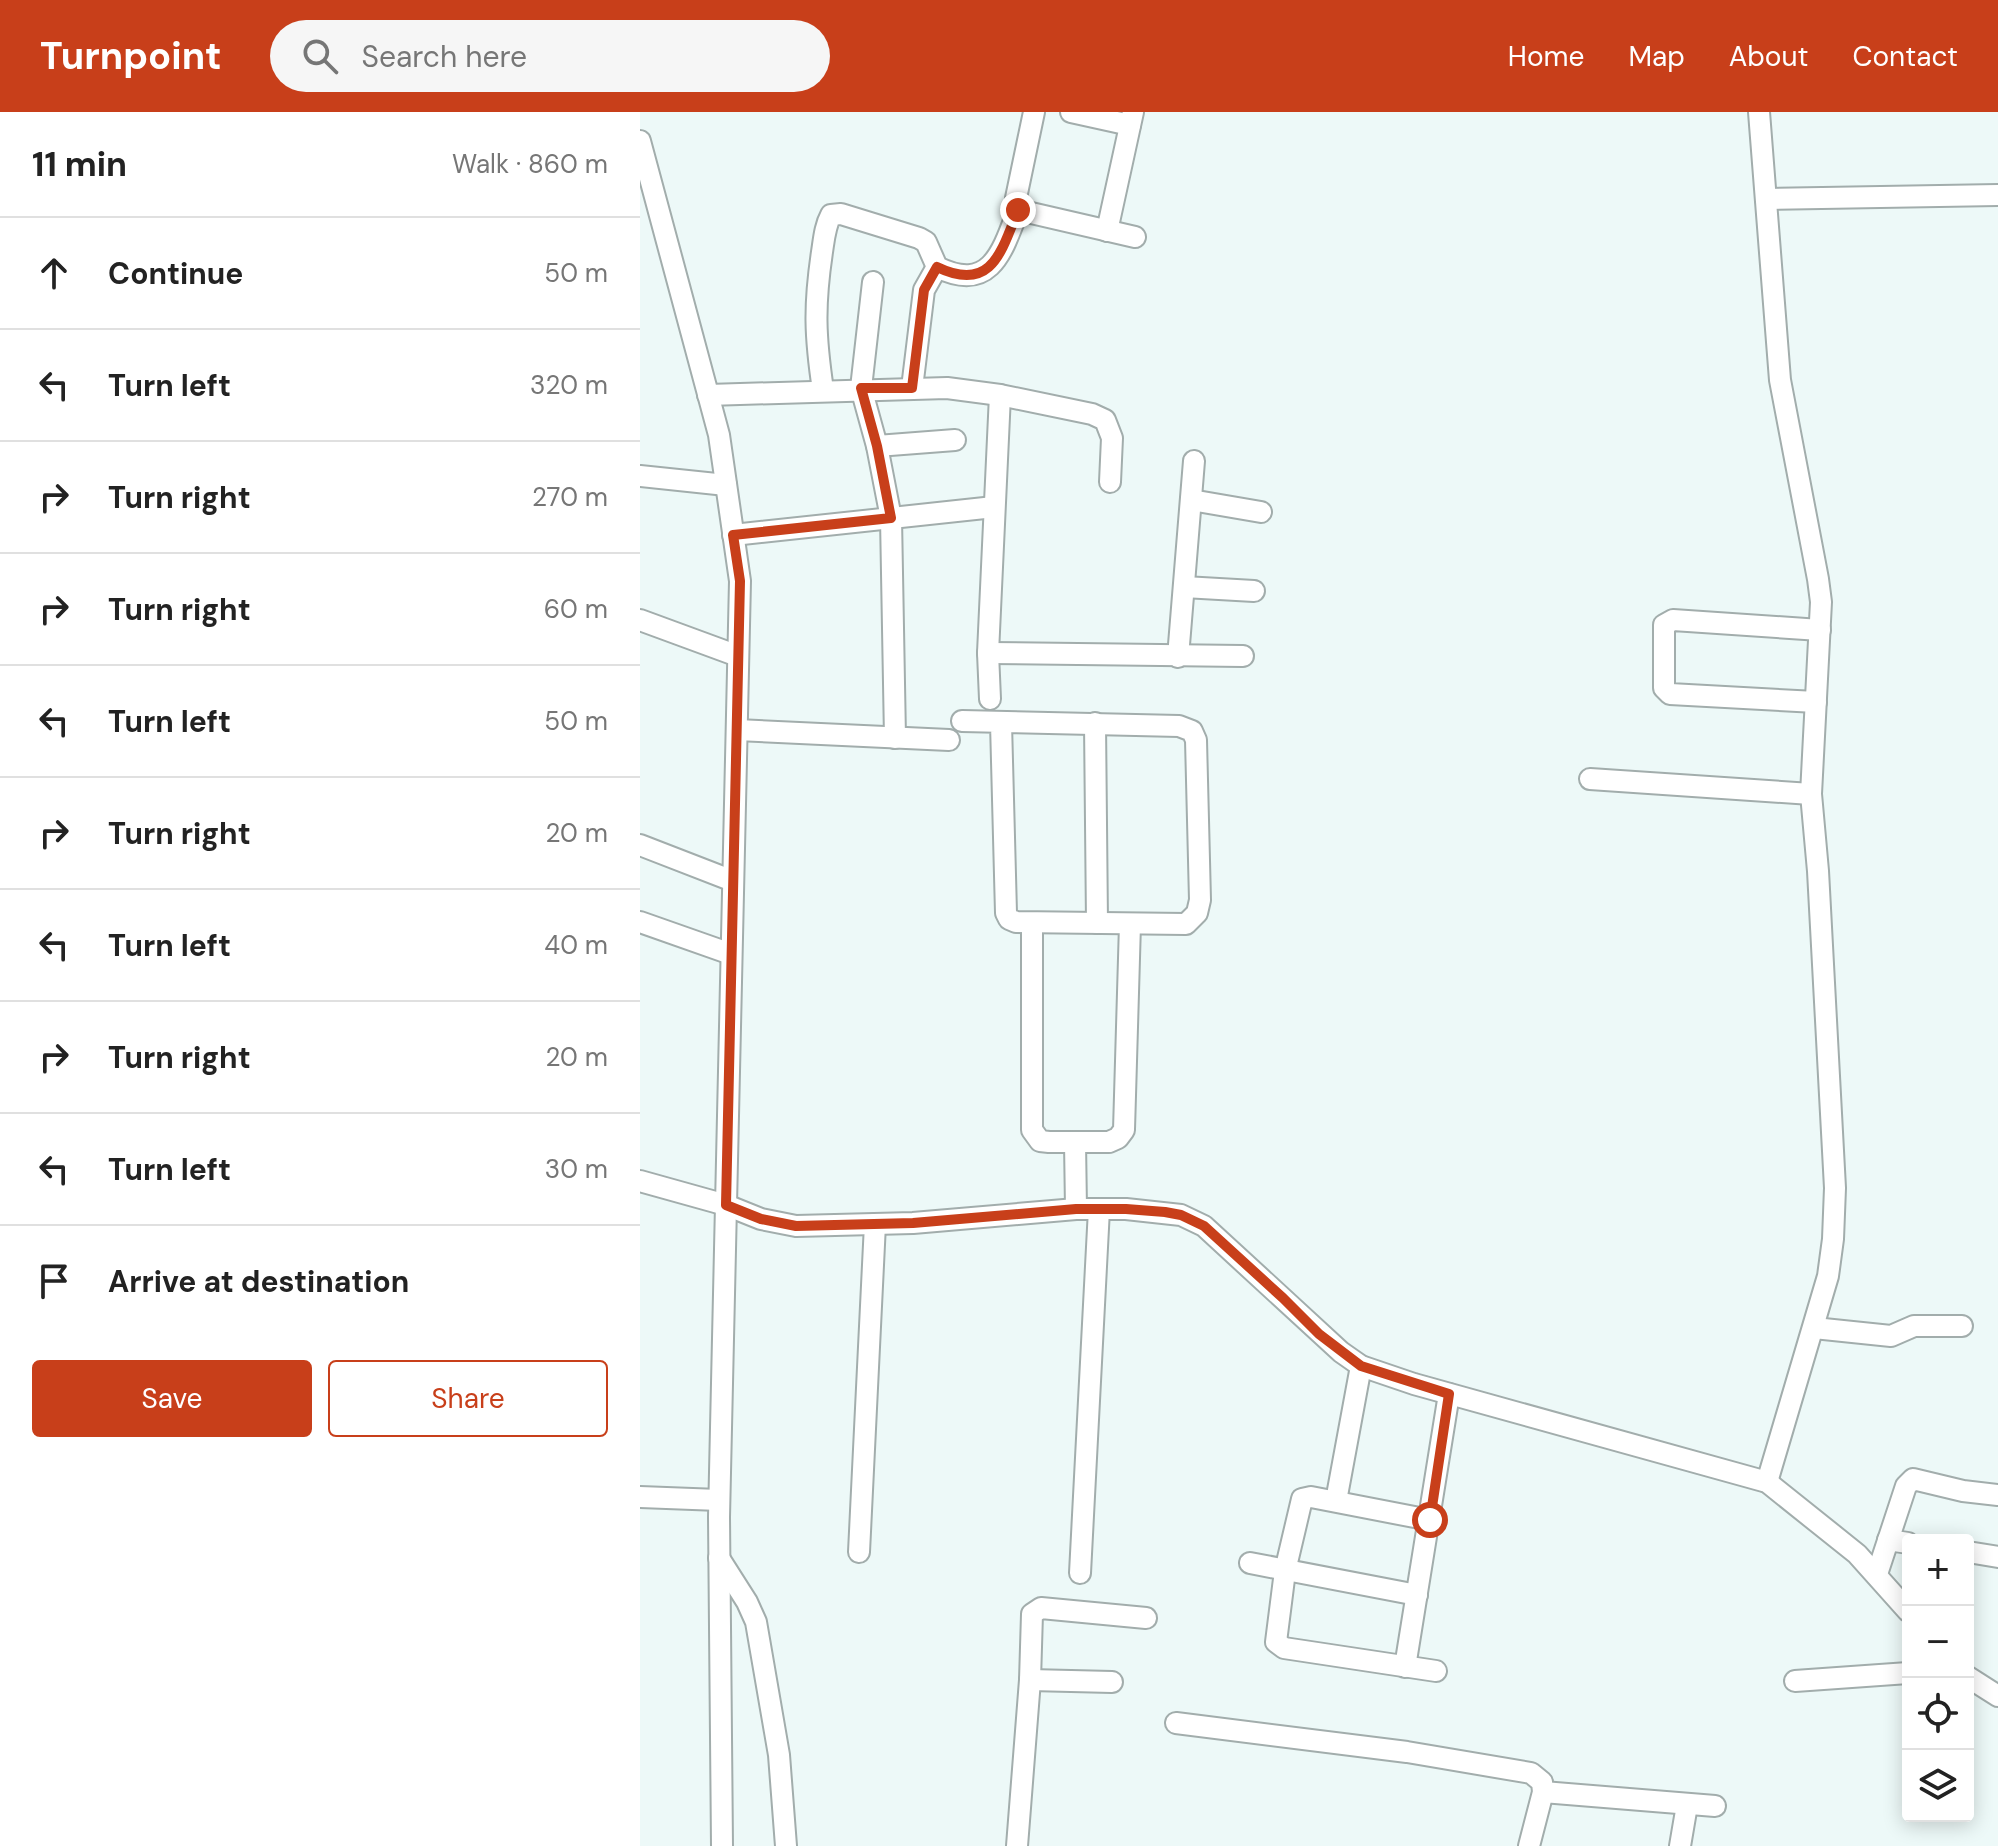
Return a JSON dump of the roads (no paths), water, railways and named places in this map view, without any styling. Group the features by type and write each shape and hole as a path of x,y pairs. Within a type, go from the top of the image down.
{"street":[{"path":"823,390 815,317 825,234 831,215 841,214 919,238 926,242 937,267 970,278 981,275 1001,250 1018,210 1016,198 1034,112"},
{"path":"1071,112 1132,118 1107,231"},
{"path":"1759,112 1780,380 1818,579 1820,630 1811,794 1835,1188 1828,1276 1767,1482"},
{"path":"641,149 719,435 740,581 719,1500 722,1846"},
{"path":"1766,199 1998,195"},
{"path":"1018,210 1135,237"},
{"path":"912,388 924,290 937,267"},
{"path":"873,282 861,388 877,446 891,518 895,738"},
{"path":"708,395 861,388 947,388 1000,395 1092,414 1105,420 1112,438 1110,482"},
{"path":"990,699 988,653 1000,395"},
{"path":"877,446 955,440"},
{"path":"1178,657 1194,461"},
{"path":"640,476 726,485"},
{"path":"1191,500 1261,512"},
{"path":"733,535 994,507"},
{"path":"1184,587 1254,591"},
{"path":"640,620 738,656"},
{"path":"1816,702 1670,694 1664,688 1664,625 1673,620 1820,630"},
{"path":"988,653 1243,656"},
{"path":"962,721 1095,723 1185,727 1192,731 1196,740 1200,900 1197,913 1186,924 1032,923 1009,919 1006,913 1001,723"},
{"path":"1095,723 1097,923"},
{"path":"737,730 949,740"},
{"path":"1590,779 1811,794"},
{"path":"640,845 733,881"},
{"path":"640,922 731,954"},
{"path":"1032,923 1032,1130 1040,1141 1075,1142 1109,1142 1118,1138 1124,1130 1130,924"},
{"path":"1075,1142 1076,1209"},
{"path":"640,1181 726,1205 761,1219 796,1226 875,1224 1076,1209 1181,1215 1204,1226 1319,1334 1361,1366 1449,1394 1767,1482 1857,1554 1904,1606"},
{"path":"1080,1573 1099,1209"},
{"path":"859,1552 875,1224"},
{"path":"1814,1328 1891,1336 1914,1326 1962,1326"},
{"path":"1336,1501 1361,1366"},
{"path":"1405,1667 1449,1394"},
{"path":"1877,1574 1898,1541 1906,1486 1913,1479 1963,1491 1998,1495"},
{"path":"640,1497 719,1500"},
{"path":"1430,1520 1336,1501 1311,1497 1302,1499 1285,1571 1276,1642 1279,1646 1436,1671"},
{"path":"1974,1553 1998,1557"},
{"path":"719,1558 756,1622 779,1755 786,1846"},
{"path":"1250,1563 1417,1595"},
{"path":"1017,1846 1030,1680 1031,1620 1036,1609 1146,1618"},
{"path":"1795,1681 1902,1673"},
{"path":"1970,1678 1998,1696"},
{"path":"1030,1680 1112,1682"},
{"path":"1176,1723 1407,1752 1531,1773 1542,1782 1543,1792 1529,1846"},
{"path":"1543,1792 1715,1806"},
{"path":"1680,1846 1687,1805"}]}
